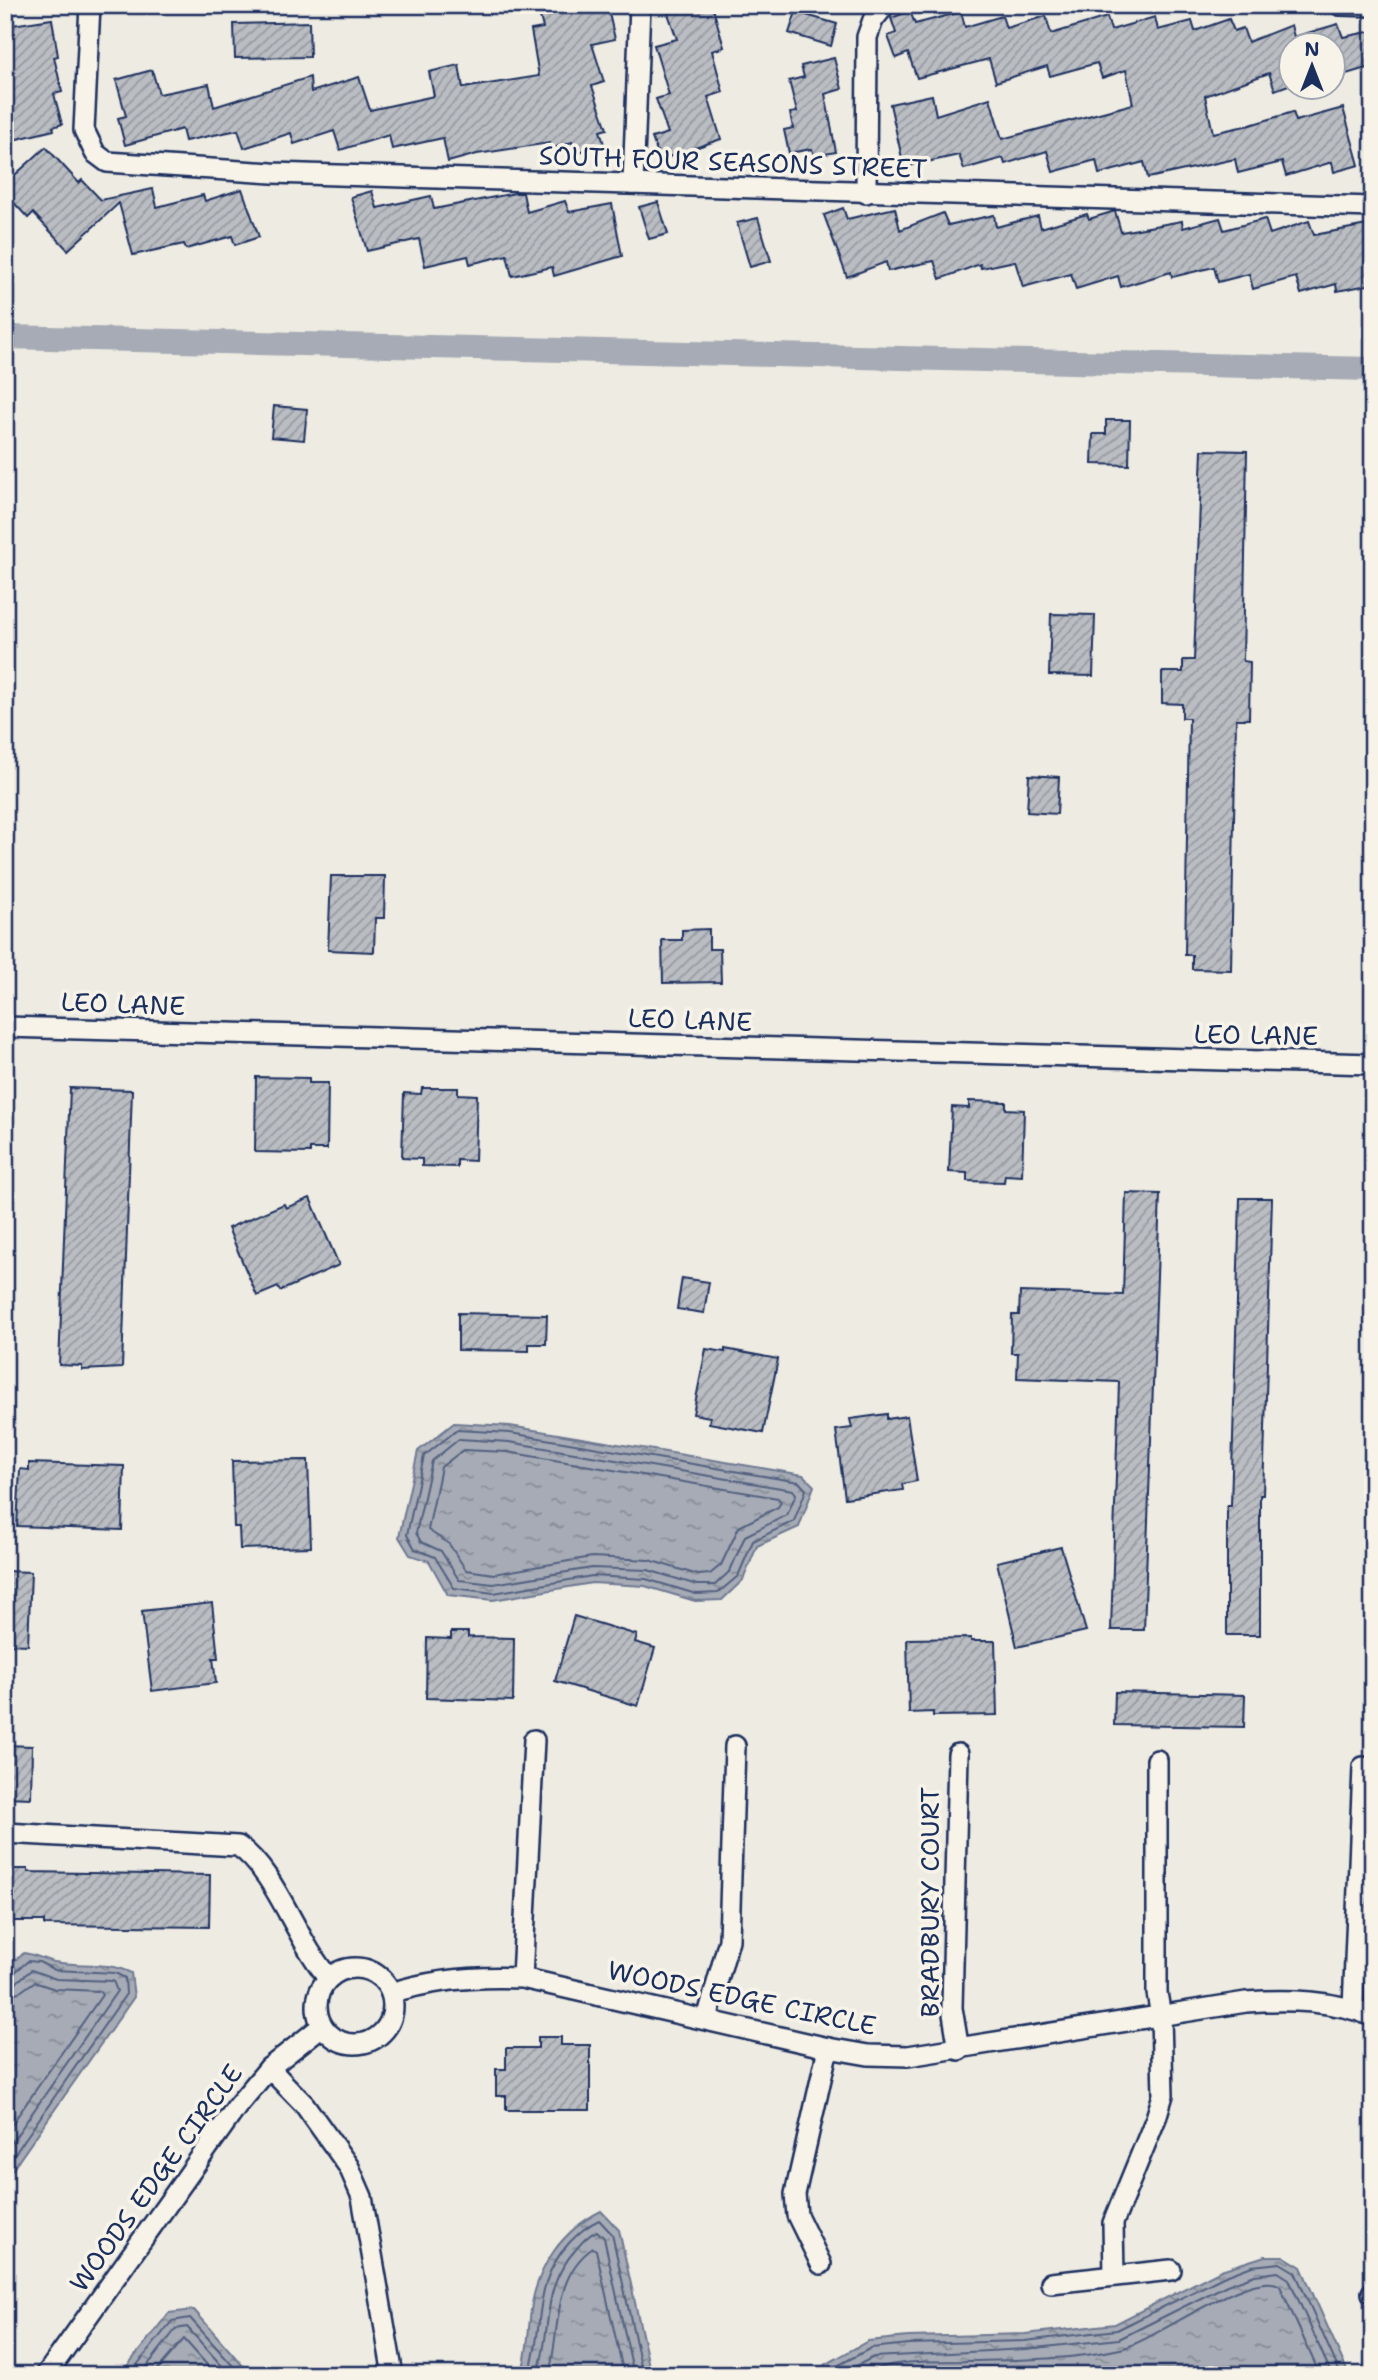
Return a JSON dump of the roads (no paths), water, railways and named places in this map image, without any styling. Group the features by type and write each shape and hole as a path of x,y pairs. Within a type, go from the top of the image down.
{"street":[{"name":"SOUTH FOUR SEASONS STREET","path":"90,5 84,130 95,153 107,162 258,172 1373,207"},
{"path":"633,184 640,5"},
{"path":"866,193 867,37 873,20 885,5"},
{"path":"1340,5 1373,6"},
{"name":"LEO LANE","path":"5,1027 1373,1064"},
{"path":"522,1978 534,1740"},
{"path":"707,2019 729,1940 735,1746"},
{"name":"BRADBURY COURT","path":"958,1754 952,2008 959,2050"},
{"path":"1114,2276 1113,2223 1163,2095 1161,2015 1157,1993 1157,1760"},
{"path":"1353,2008 1363,1767"},
{"path":"5,1833 238,1846 254,1857 312,1959 329,1978"},
{"path":"359,1968 378,1976 391,1993 393,2004 388,2025 371,2040 349,2044 329,2034 318,2016 318,1996 329,1978 338,1972 359,1968"},
{"name":"WOODS EDGE CIRCLE","path":"391,1993 441,1980 522,1978 828,2048 868,2055 908,2056 959,2050 1246,2002 1295,1999 1353,2008 1373,2016"},
{"name":"WOODS EDGE CIRCLE","path":"46,2375 238,2105 269,2068 322,2026"},
{"path":"821,2264 797,2215 795,2194 828,2048"},
{"path":"269,2068 304,2104 327,2135 349,2166 362,2197 393,2375"},
{"path":"1051,2283 1171,2270"}],"water":[{"path":"454,1423 510,1426 803,1475 814,1486 799,1527 757,1546 743,1580 722,1600 695,1601 645,1586 592,1583 493,1600 448,1595 429,1561 410,1555 399,1537 418,1451"},
{"path":"24,1953 56,1962 106,1966 131,1973 134,1997 5,2180 5,1968"},
{"path":"601,2211 619,2230 651,2375 521,2375 534,2294 539,2279 563,2240 587,2219"},
{"path":"1265,2256 1283,2256 1301,2267 1349,2375 807,2375 868,2341 908,2337 1025,2334 1115,2324 1221,2270"},
{"path":"194,2310 251,2375 120,2375 169,2313"}],"waterway":[{"path":"5,337 1373,369"}]}
